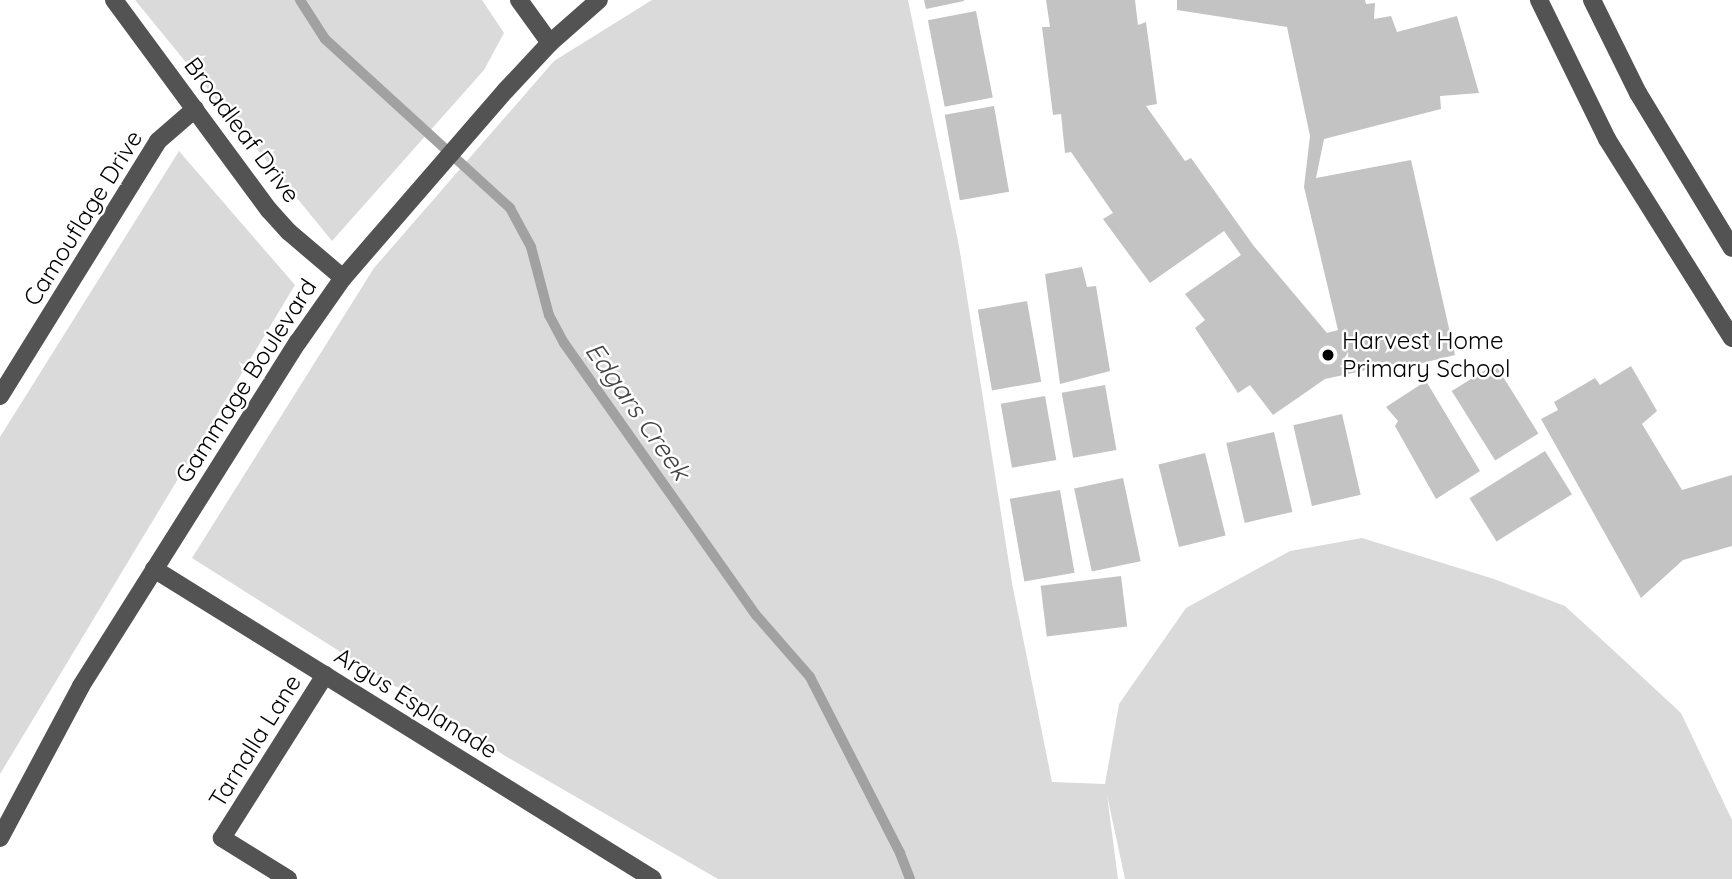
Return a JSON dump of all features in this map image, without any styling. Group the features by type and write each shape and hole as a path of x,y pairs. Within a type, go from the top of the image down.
{"street":[{"name":"Broadleaf Drive","path":"114,0 289,232 343,278"},
{"path":"519,0 550,43"},
{"name":"Gammage Boulevard","path":"0,838 81,686 299,342 343,278 506,90 550,43 599,0"},
{"path":"1539,0 1607,139 1732,338"},
{"path":"1592,0 1638,93 1732,248"},
{"name":"Camouflage Drive","path":"0,397 158,141 195,109"},
{"name":"Argus Esplanade","path":"154,569 652,879"},
{"name":"Tarnalla Lane","path":"288,879 222,838 325,675"}],"shaded area":[{"path":"135,0 482,0 504,33 484,70 332,241"},
{"path":"652,0 908,0 959,246 1012,583 1052,782 1105,784 1119,704 1186,608 1290,551 1362,538 1494,579 1565,606 1612,649 1681,713 1732,820 1732,879 1125,879 1107,795 1118,879 718,879 507,757 192,558 374,268 554,61"},
{"path":"179,151 295,285 0,774 0,437"}],"building":[{"path":"924,0 964,0 964,1 926,9"},
{"path":"1046,0 1135,0 1138,25 1146,22 1157,104 1146,106 1185,161 1191,158 1253,245 1327,333 1338,330 1304,187 1310,136 1287,27 1177,10 1177,0 1365,0 1366,4 1375,3 1374,19 1391,16 1397,32 1457,16 1479,93 1440,96 1441,109 1324,139 1316,178 1411,160 1455,355 1402,368 1399,363 1325,379 1273,415 1250,385 1238,393 1195,328 1205,320 1185,294 1241,255 1224,231 1150,283 1103,219 1113,213 1071,152 1065,153 1061,114 1053,115 1042,27 1050,27"},
{"path":"976,11 993,97 945,107 928,20"},
{"path":"994,106 1009,192 960,200 945,115"},
{"path":"1082,267 1087,287 1096,286 1110,371 1060,384 1045,274"},
{"path":"1027,301 1041,382 992,390 978,310"},
{"path":"1495,364 1538,434 1495,461 1452,391"},
{"path":"1631,366 1657,411 1642,424 1682,490 1732,475 1732,546 1683,560 1641,598 1541,419 1558,410 1554,402 1595,378 1600,385"},
{"path":"1426,381 1480,471 1436,499 1395,426 1398,421 1386,407"},
{"path":"1105,385 1116,450 1073,458 1062,393"},
{"path":"1045,396 1056,460 1012,468 1001,404"},
{"path":"1342,414 1361,495 1312,506 1293,425"},
{"path":"1274,432 1292,512 1245,523 1226,443"},
{"path":"1545,451 1572,494 1497,541 1470,498"},
{"path":"1205,453 1226,535 1179,547 1158,465"},
{"path":"1123,478 1141,561 1092,572 1074,488"},
{"path":"1060,490 1075,573 1024,582 1010,499"},
{"path":"1121,576 1127,627 1047,636 1041,586"}],"waterway":[{"name":"Edgars Creek","path":"300,0 325,39 510,208 531,247 549,315 564,343 756,615 810,677 900,853 910,879"}],"place":[{"name":"Harvest Home Primary School","path":"1328,355"}]}
